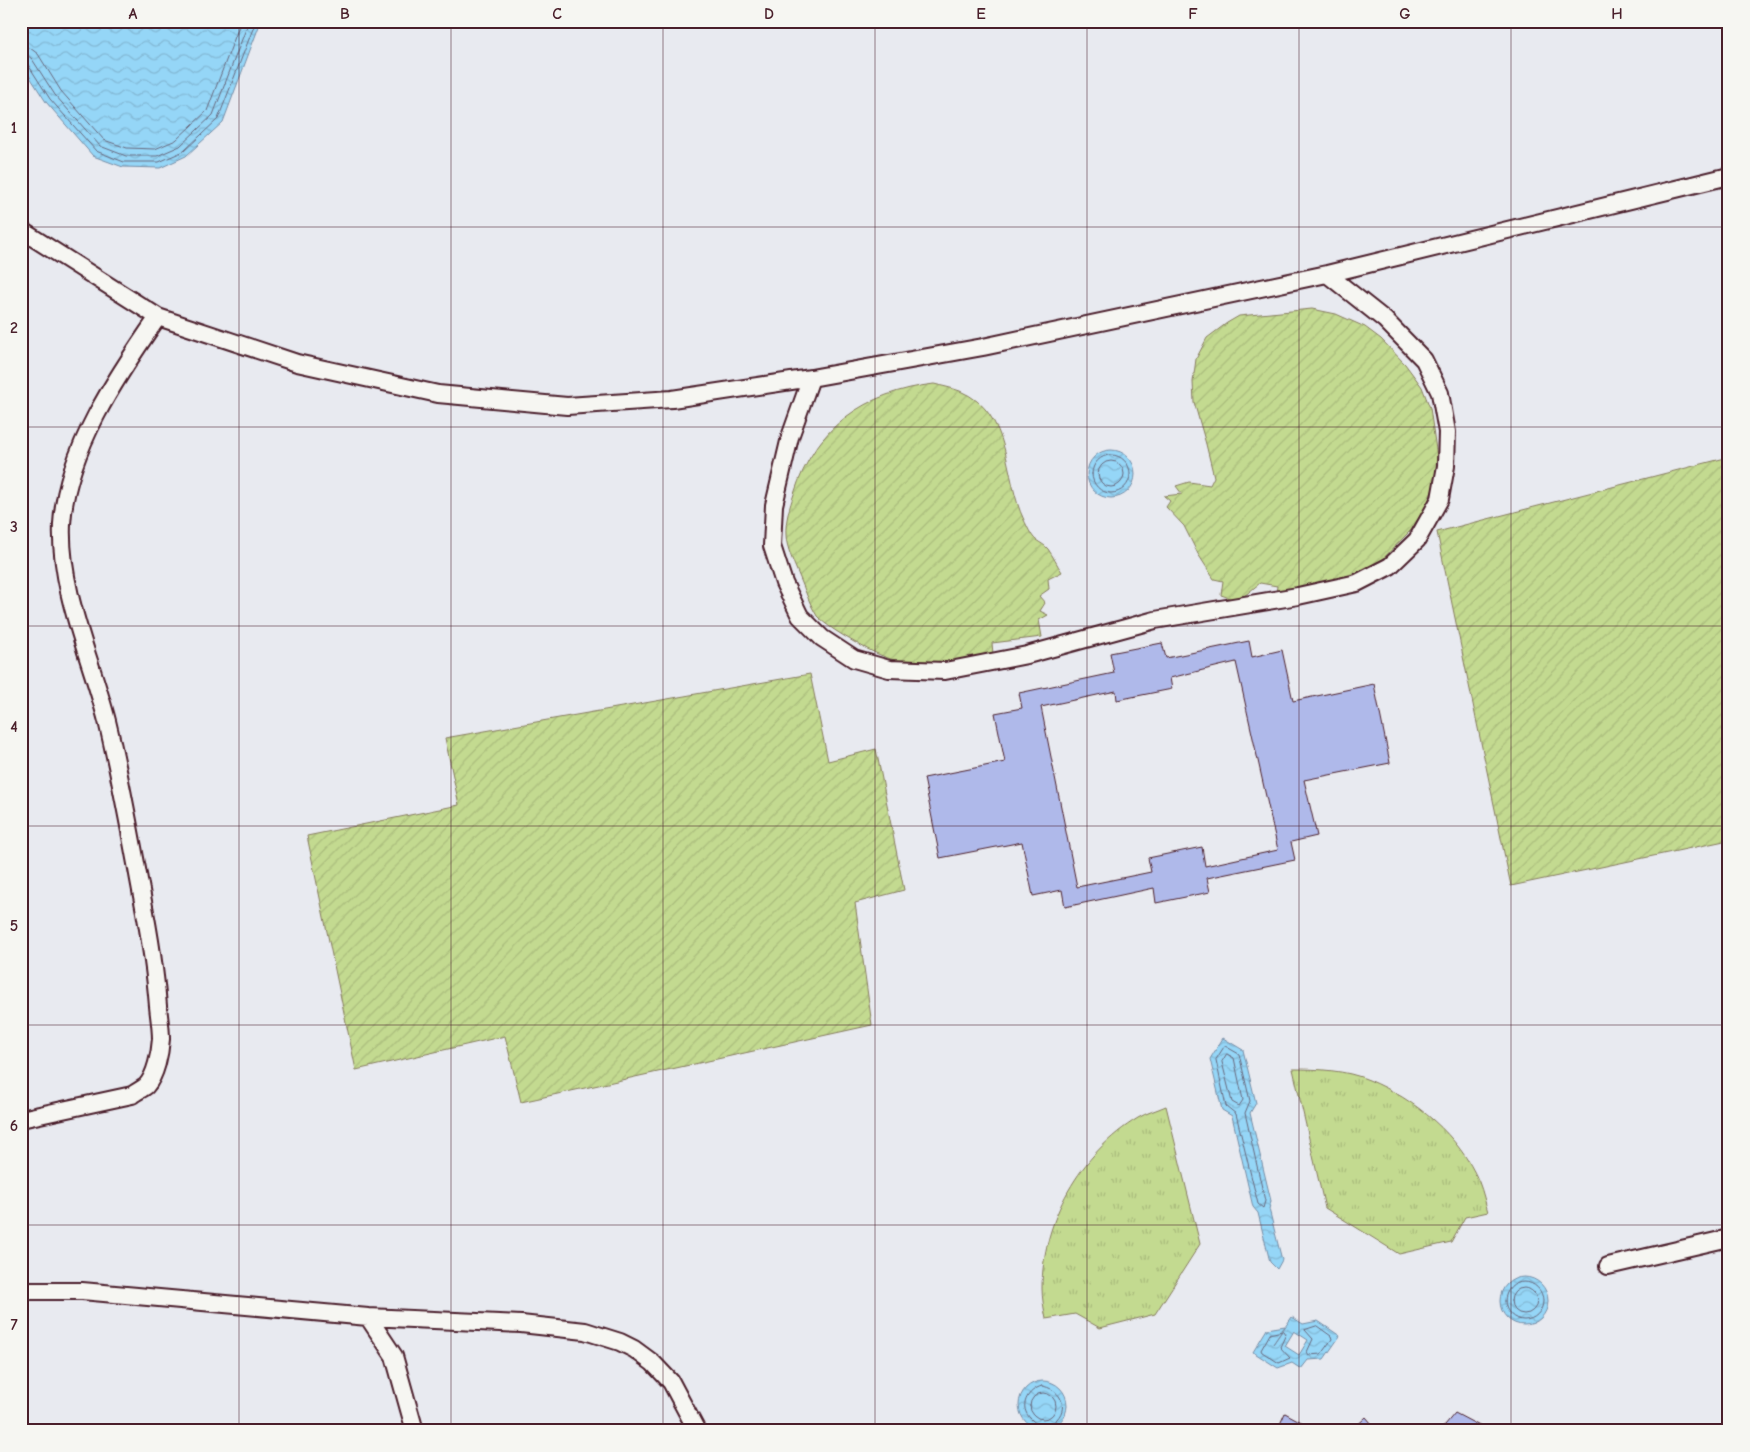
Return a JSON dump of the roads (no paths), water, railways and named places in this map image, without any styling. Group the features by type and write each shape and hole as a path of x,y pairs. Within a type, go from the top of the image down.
{"lane":[{"path":"21,230 158,317 297,363 438,394 567,406 672,399 811,378 983,347 1327,274 1729,176"},
{"path":"811,378 790,437 774,505 772,546 784,583 800,616 822,638 854,660 889,669 945,671 1027,655 1155,620 1298,596 1356,583 1390,566 1417,540 1440,499 1446,466 1447,432 1440,393 1424,360 1385,320 1327,274"},
{"path":"21,1119 132,1095 146,1086 154,1072 161,1039 154,961 129,824 107,721 66,580 62,525 68,486 87,436 119,373 158,317"},
{"path":"1608,1266 1729,1238"},
{"path":"21,1291 82,1291 368,1317 521,1324 585,1332 620,1342 634,1349 653,1363 671,1382 697,1431"},
{"path":"368,1317 394,1356 415,1431"}],"water":[{"path":"21,21 261,21 223,122 186,156 160,168 123,167 93,156 46,102 21,63"},
{"path":"1106,450 1116,450 1128,457 1135,469 1135,479 1128,491 1116,498 1106,498 1098,494 1091,487 1087,479 1087,469 1091,461 1098,454"},
{"path":"1223,1038 1243,1050 1256,1103 1250,1113 1271,1201 1269,1209 1282,1260 1277,1269 1270,1262 1258,1213 1253,1207 1232,1116 1222,1110 1210,1059"},
{"path":"1519,1277 1529,1277 1541,1284 1548,1296 1548,1306 1541,1318 1529,1325 1519,1325 1511,1321 1504,1314 1500,1306 1500,1296 1504,1288 1511,1281"},
{"path":"1292,1317 1303,1324 1318,1321 1340,1336 1324,1359 1308,1360 1301,1369 1292,1363 1278,1368 1253,1352 1267,1329 1285,1326 1273,1344","holes":["1294,1331 1308,1340 1299,1355 1285,1346"]},
{"path":"1038,1381 1048,1381 1060,1388 1067,1400 1067,1410 1060,1422 1048,1429 1038,1429 1030,1425 1023,1418 1019,1410 1019,1400 1023,1392 1030,1385"}]}
